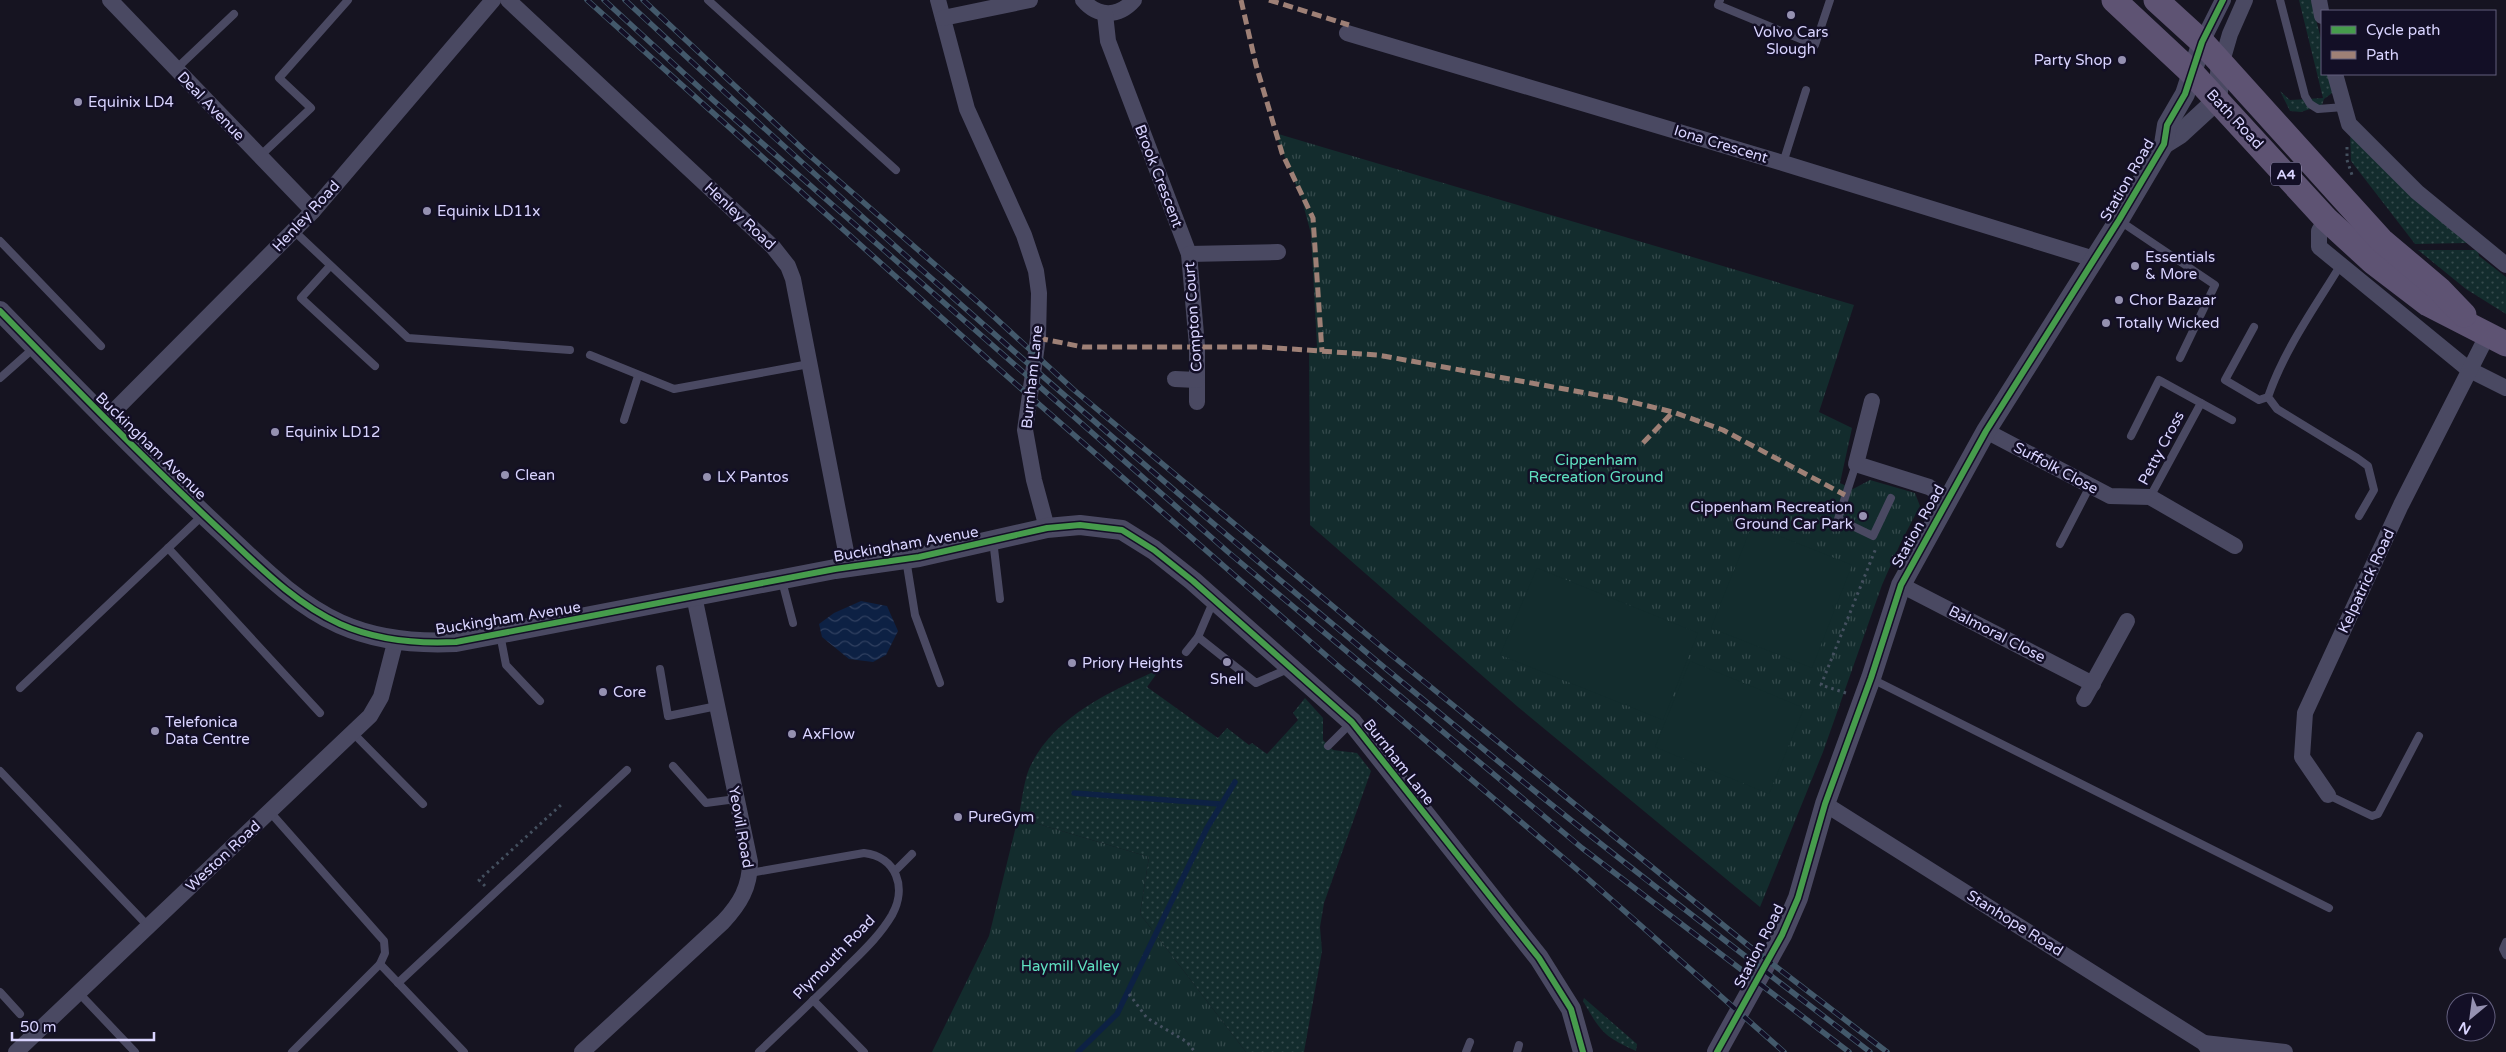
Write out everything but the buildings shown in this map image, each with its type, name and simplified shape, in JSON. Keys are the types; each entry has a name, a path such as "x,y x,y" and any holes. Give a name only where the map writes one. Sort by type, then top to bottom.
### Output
{"main road":[{"name":"Bath Road","path":"2114,0 2191,72 2326,219 2373,262 2428,304 2489,335"},
{"name":"Bath Road","path":"2156,0 2202,42 2381,240 2439,289 2489,335"}],"street":[{"name":"Deal Avenue","path":"110,0 313,212"},
{"name":"Henley Road","path":"106,419 313,212 494,0"},
{"name":"Henley Road","path":"508,0 781,255 792,279 849,567"},
{"name":"Burnham Lane","path":"938,0 967,109 1024,235 1036,271 1039,293 1039,323 1025,430 1034,480 1047,528 1080,525 1122,530 1154,550 1214,600 1352,722 1539,958 1571,1009 1583,1052"},
{"path":"943,18 1030,0"},
{"path":"1083,0 1093,10 1105,14 1117,13 1127,8 1134,0"},
{"path":"2202,42 2224,0"},
{"path":"2216,100 2221,65 2230,34 2245,0"},
{"name":"Brook Crescent","path":"1105,14 1108,41 1189,254"},
{"name":"Iona Crescent","path":"1347,32 1783,163 2094,260"},
{"name":"Station Road","path":"1717,1052 1782,935 1798,898 1825,804 1864,698 1901,585 1947,498 1986,431 2119,220 2164,144 2167,126 2185,94 2202,42"},
{"path":"2336,75 2349,124 2417,192 2506,265"},
{"name":"Station Road","path":"2164,144 2180,134 2216,100"},
{"path":"2326,219 2319,231 2319,247 2340,266 2468,368 2506,388"},
{"path":"1189,254 1278,252"},
{"name":"Compton Court","path":"1189,254 1197,346 1196,402"},
{"name":"Buckingham Avenue","path":"0,311 106,419 204,514 299,600 341,624 359,631 396,639 431,643 456,642 781,579 906,559 1047,528"},
{"name":"Kelpatrick Road","path":"2328,795 2302,758 2305,713 2401,505 2468,368 2489,335"},
{"name":"Compton Court","path":"1175,379 1197,380"},
{"path":"1872,401 1856,464 1929,487 1947,498"},
{"name":"Suffolk Close","path":"1986,431 2110,496 2150,497 2235,546"},
{"name":"Balmoral Close","path":"1901,585 2093,684"},
{"name":"Yeovil Road","path":"582,1052 723,922 744,894 750,872 750,862 694,596"},
{"path":"2084,699 2127,621"},
{"name":"Weston Road","path":"16,1052 370,716 379,702 396,639"},
{"name":"Stanhope Road","path":"1825,804 2207,1048 2285,1052"}],"lane":[{"path":"260,156 311,108 279,78 348,0"},
{"path":"708,0 896,170"},
{"path":"1720,0 1718,5 1814,45 1830,0"},
{"path":"2280,0 2305,96 2310,104 2318,110 2344,106"},
{"path":"176,69 234,14"},
{"path":"1783,163 1806,90"},
{"path":"2119,220 2215,285 2180,358"},
{"path":"294,231 408,338 570,350"},
{"path":"0,241 101,346"},
{"path":"330,266 301,298 375,366"},
{"path":"2268,397 2273,383 2301,330 2340,266"},
{"path":"2254,327 2225,380 2259,400 2268,397"},
{"path":"0,378 35,348"},
{"path":"590,354 638,376 674,389 809,364"},
{"path":"624,420 638,376"},
{"name":"Petty Cross","path":"2131,436 2159,380 2201,403 2150,497"},
{"path":"2268,397 2277,409 2368,466 2374,490 2359,516"},
{"path":"2201,403 2232,420"},
{"path":"1856,464 1838,520 1873,536 1891,498"},
{"path":"2060,544 2090,486"},
{"path":"20,688 204,514"},
{"path":"994,540 1000,599"},
{"path":"168,548 320,713"},
{"path":"906,559 915,615 940,683"},
{"path":"781,579 792,623"},
{"path":"1186,652 1198,637 1214,600"},
{"path":"500,634 506,665 540,701"},
{"path":"1198,637 1256,683 1290,668"},
{"path":"660,669 668,716 717,706"},
{"path":"1870,678 2328,908"},
{"path":"1328,746 1352,722"},
{"path":"353,733 424,804"},
{"path":"2328,795 2372,816 2378,814 2419,736"},
{"path":"673,766 706,802 736,799"},
{"path":"398,983 627,770"},
{"path":"0,771 148,926"},
{"path":"270,812 384,940 385,953 380,964 292,1052"},
{"path":"750,872 864,853 890,863 895,871 912,854"},
{"name":"Plymouth Road","path":"759,1052 876,937 892,914 899,890 895,871"},
{"path":"2506,942 2503,949 2506,955"},
{"path":"380,964 464,1052"},
{"path":"0,992 20,1014"},
{"path":"78,992 135,1052"},
{"path":"813,1000 864,1052"},
{"path":"1466,1052 1470,1042"}],"path":[{"path":"1864,698 1821,685 1880,540"},
{"path":"1129,994 1147,1018 1187,1042 1195,1052"}],"green space":[{"path":"2299,0 2311,0 2321,39 2321,75 2331,75 2335,91 2324,99 2322,105 2301,112 2290,111 2280,91 2290,100 2323,98"},
{"path":"2350,131 2468,243 2415,244 2351,161"},
{"name":"Cippenham Recreation Ground","path":"1275,133 1854,305 1819,412 1852,428 1840,483 1853,489 1870,480 1915,493 1920,506 1901,542 1882,585 1823,752 1760,907 1518,707 1310,525 1309,348 1317,347 1311,234 1302,200"},
{"path":"2418,250 2478,250 2479,256 2506,277 2506,314 2466,289"},
{"path":"1752,525 1852,565 1812,668 1711,628"},
{"path":"1537,568 1698,633 1663,720 1500,655"},
{"path":"1690,661 1804,708 1769,794 1655,747"},
{"path":"1160,669 1147,687 1218,738 1227,728 1249,745 1252,743 1267,754 1298,720 1293,713 1305,698 1323,718 1323,740 1333,750 1357,753 1371,771 1324,903 1320,927 1322,951 1304,1052 1246,1052 1140,914 1149,857 1018,818 1029,769 1039,751 1052,735 1068,720 1103,697"},
{"name":"Haymill Valley","path":"1018,818 1149,857 1140,914 1246,1052 932,1052 989,936"},
{"path":"1584,998 1637,1044 1636,1051 1609,1037 1604,1032 1583,1001"}],"water":[{"path":"861,601 887,606 898,631 886,655 873,662 849,659 822,637 819,624 834,613"}],"waterway":[{"path":"1078,1052 1117,1014 1207,828 1235,782"},
{"path":"1074,793 1220,804"}],"railway":[{"path":"587,0 1009,378 1337,665 1587,878 1784,1052"},
{"path":"604,0 713,100 1228,552 1582,848 1849,1052"},
{"path":"625,0 733,100 953,297 1288,587 1559,810 1870,1052"},
{"path":"643,0 808,154 979,303 1074,390 1389,653 1749,946 1887,1052"}],"marked path":[{"path":"1241,0 1256,65 1282,153 1313,218 1322,352"},
{"path":"1269,0 1349,25"},
{"path":"1038,338 1083,347 1262,347 1378,355 1619,399 1673,412 1723,430 1845,495"},
{"path":"1643,443 1673,412"}],"cycle path":[{"path":"1717,1052 1782,935 1798,898 1825,804 1871,678 1901,585 1986,431 2119,220 2164,144 2167,125 2185,94 2202,42 2223,0"},
{"path":"0,311 162,475 275,581 306,605 340,624 368,634 397,640 456,642 835,569 919,557 1047,528 1080,525 1122,530 1154,550 1193,581 1352,722 1539,958 1571,1009 1583,1052"}],"place":[{"name":"Volvo Cars Slough","path":"1791,15"},
{"name":"Party Shop","path":"2122,60"},
{"name":"Equinix LD4","path":"78,102"},
{"name":"Equinix LD11x","path":"427,211"},
{"name":"Essentials & More","path":"2135,266"},
{"name":"Chor Bazaar","path":"2119,300"},
{"name":"Totally Wicked","path":"2106,323"},
{"name":"Equinix LD12","path":"275,432"},
{"name":"Clean","path":"505,475"},
{"name":"LX Pantos","path":"707,477"},
{"name":"Cippenham Recreation Ground Car Park","path":"1863,516"},
{"name":"Shell","path":"1227,662"},
{"name":"Priory Heights","path":"1072,663"},
{"name":"Core","path":"603,692"},
{"name":"Telefonica Data Centre","path":"155,731"},
{"name":"AxFlow","path":"792,734"},
{"name":"PureGym","path":"958,817"}]}
